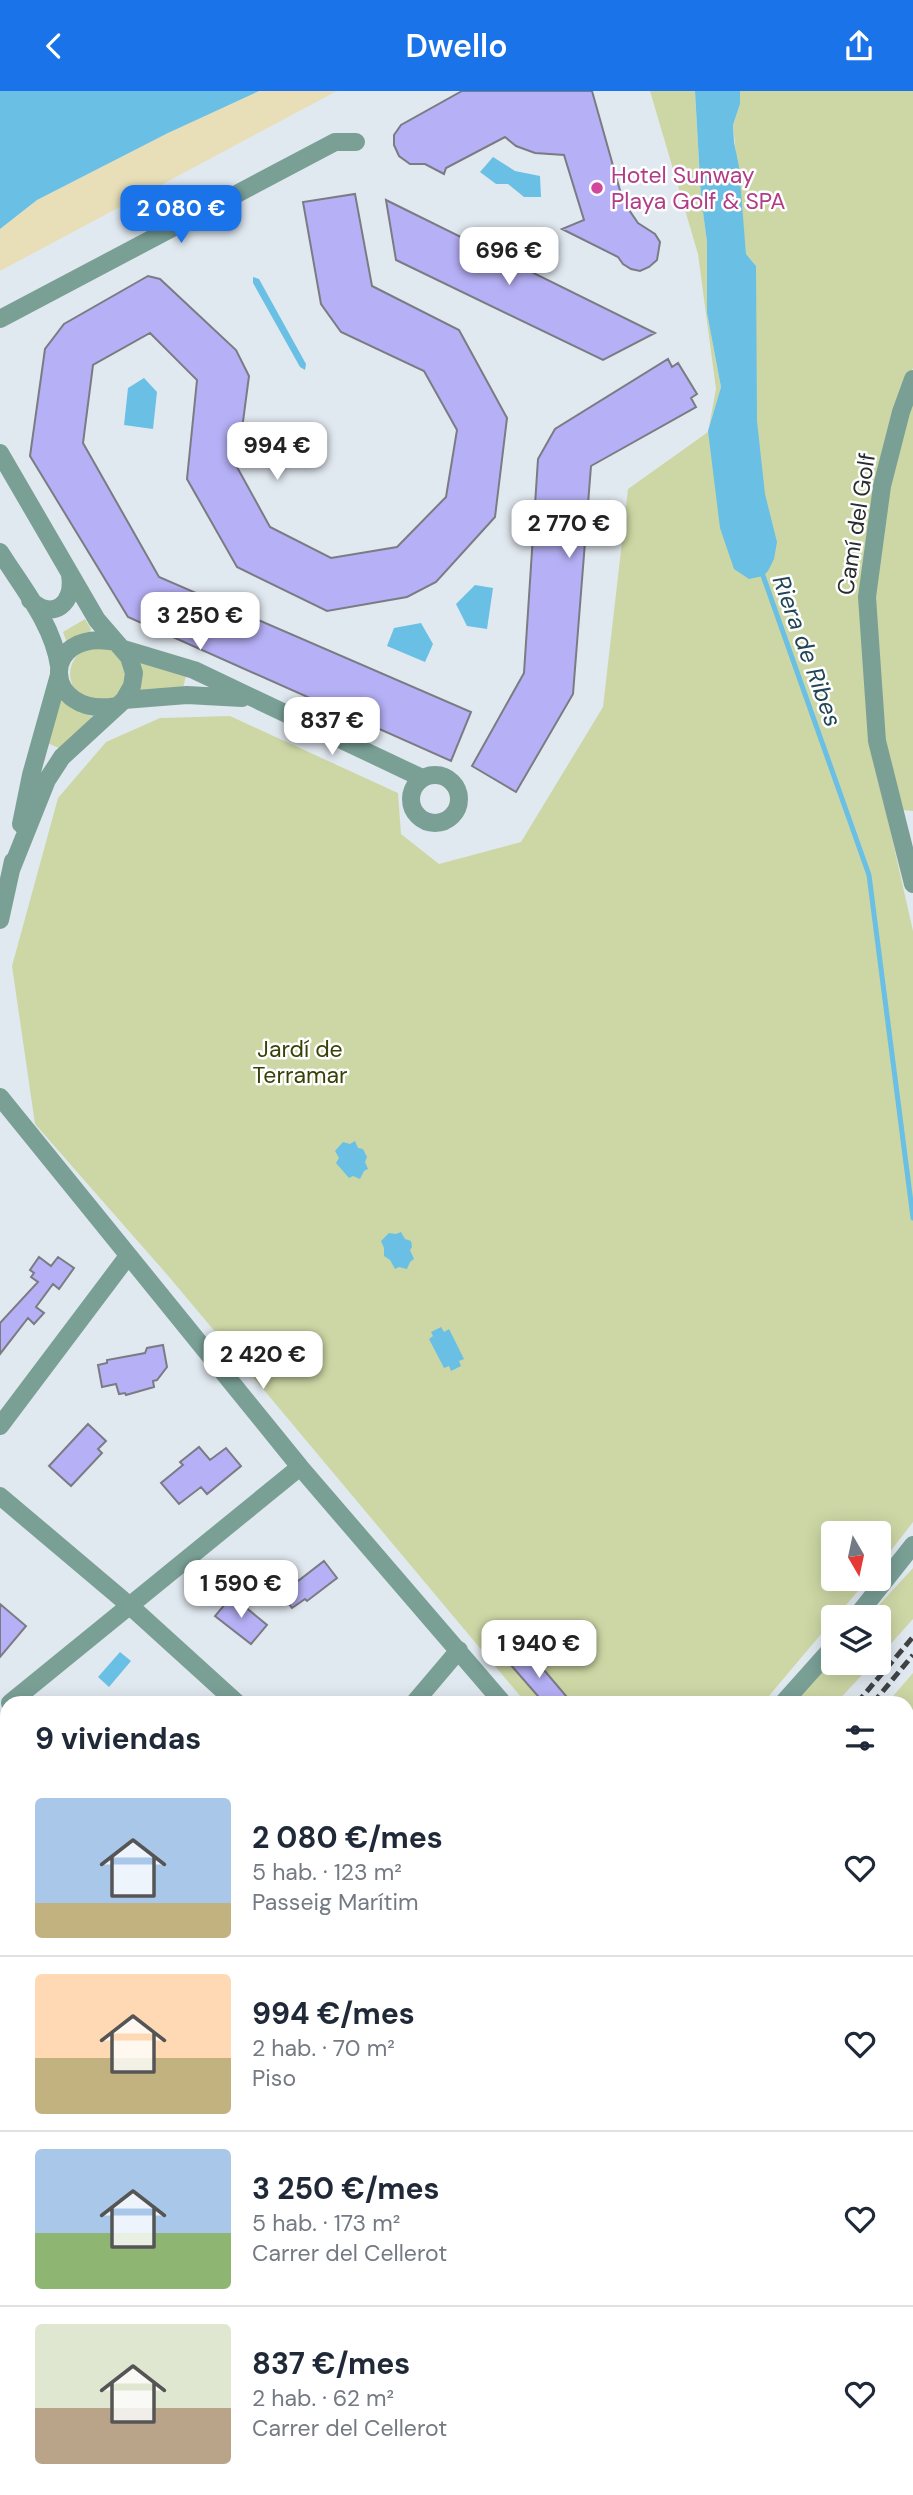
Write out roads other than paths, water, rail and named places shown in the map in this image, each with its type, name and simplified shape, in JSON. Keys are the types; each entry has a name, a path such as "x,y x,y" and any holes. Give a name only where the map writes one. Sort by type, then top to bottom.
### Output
{"street":[{"path":"0,319 335,142 356,142"},
{"name":"Camí del Golf","path":"913,379 901,412 883,486 867,597 877,741 913,884"},
{"path":"0,453 97,620 120,645 134,673 132,686 120,703 62,757 47,780 11,870"},
{"path":"0,552 51,637 63,685 74,701 83,706 101,709 120,703 221,695 259,701"},
{"path":"30,600 38,608 61,606 71,595 70,573"},
{"path":"0,920 31,775 59,670 68,651 86,640 97,638 194,670 422,778"},
{"path":"0,1097 300,1467 497,1696"},
{"path":"0,1426 128,1256"},
{"path":"18,1696 300,1467"},
{"path":"0,1496 129,1605 229,1696"},
{"path":"865,1605 913,1545"},
{"path":"420,1696 459,1650"},
{"path":"789,1696 821,1660"}],"water":[{"path":"0,91 259,91 168,133 37,200 0,229"},
{"path":"695,91 740,91 740,104 733,125 734,142 739,167 746,254 756,266 757,421 765,494 777,542 774,559 768,571 763,576 749,579 734,569 720,528 708,431 721,387 707,313 707,242 701,197"},
{"path":"493,157 515,171 540,176 541,197 524,197 508,184 496,184 480,172"},
{"path":"253,277 259,279 306,364 305,370 300,367 253,283"},
{"path":"144,378 157,392 153,429 124,425 128,388"},
{"path":"475,585 493,588 487,629 467,626 456,604"},
{"path":"421,623 433,644 425,662 387,646 394,628"},
{"path":"355,1141 367,1157 365,1162 368,1169 360,1179 353,1176 349,1178 336,1163 339,1158 335,1151 343,1142 350,1144"},
{"path":"401,1232 405,1239 411,1241 410,1250 414,1259 407,1269 395,1269 384,1256 381,1241 389,1233"},
{"path":"441,1327 444,1332 449,1329 464,1359 459,1361 461,1366 451,1371 449,1366 444,1368 429,1339 433,1336 431,1332"},
{"path":"120,1652 131,1661 109,1687 98,1677"}],"waterway":[{"name":"Riera de Ribes","path":"761,570 869,875 913,1218"}],"railway":[{"path":"863,1696 913,1637"},
{"path":"879,1696 913,1655"}],"place":[{"name":"Hotel Sunway Playa Golf & SPA","path":"597,188"}],"park label":[{"name":"Jardí de Terramar","path":"300,1062"}]}
